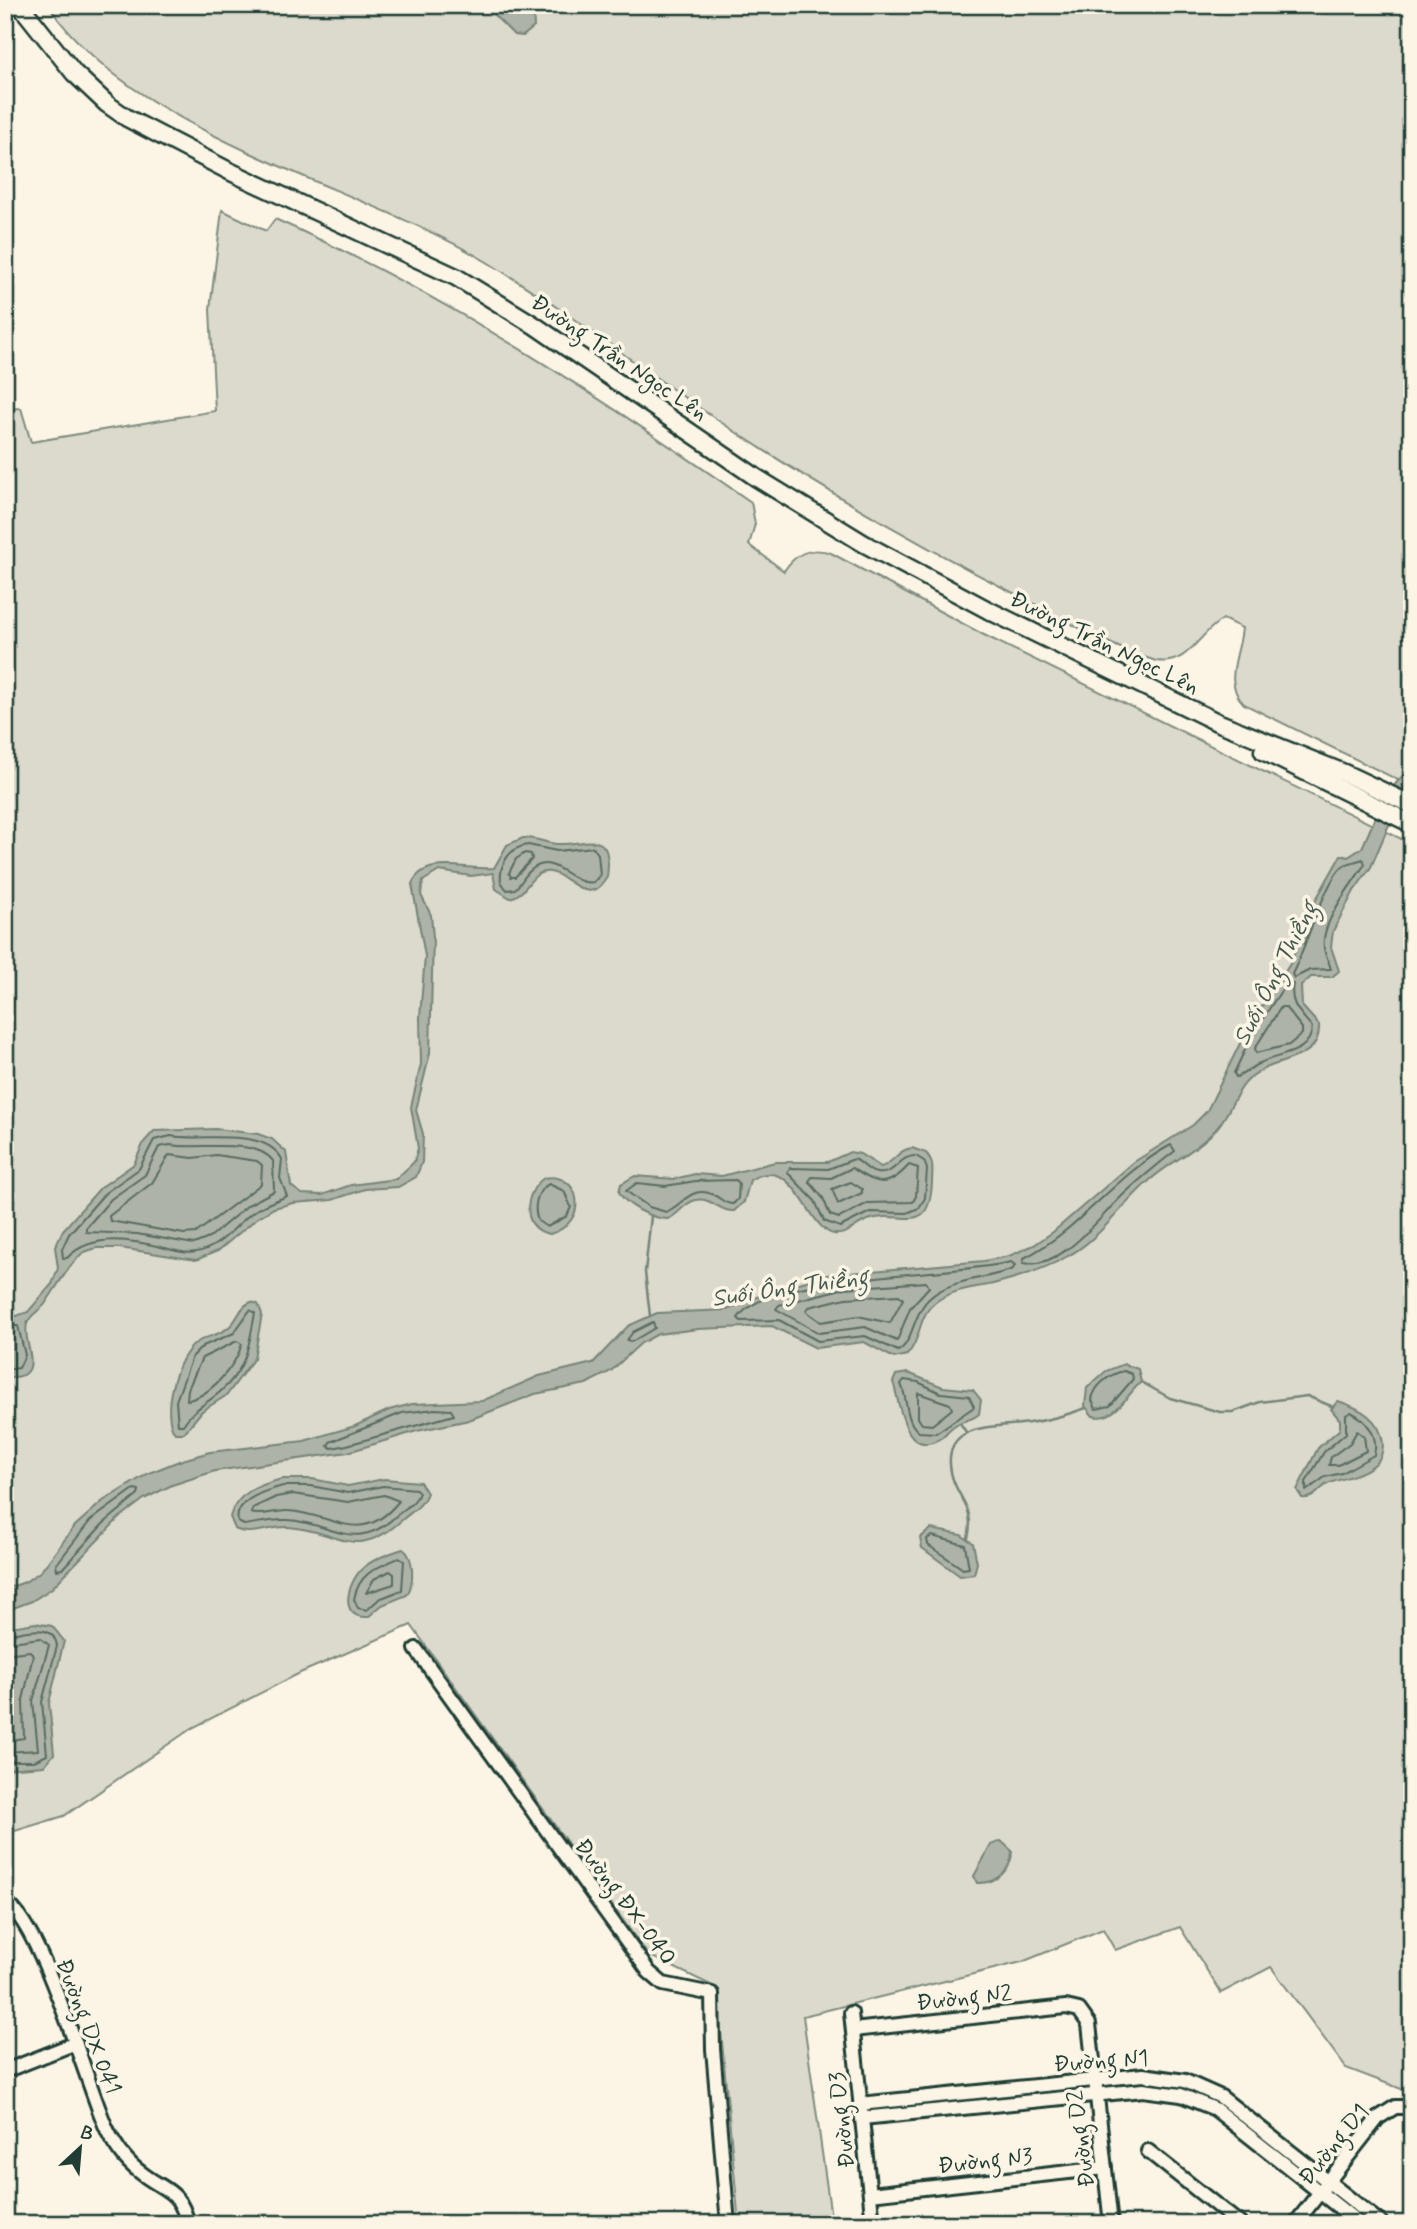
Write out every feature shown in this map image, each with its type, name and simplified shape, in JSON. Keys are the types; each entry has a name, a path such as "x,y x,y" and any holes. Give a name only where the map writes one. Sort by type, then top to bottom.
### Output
{"street":[{"name":"Đường Trần Ngọc Lên","path":"20,5 51,48 90,89 149,131 456,277 534,325 757,478 852,536 988,610 1217,722 1409,803"},
{"name":"Đường Trần Ngọc Lên","path":"1217,722 1245,742 1405,821"},
{"name":"Đường ĐX-040","path":"416,1649 649,1972 671,1987 712,1994 713,2049 728,2224"},
{"name":"Đường DX 041","path":"5,1902 19,1914 55,1990 113,2143 138,2171 172,2190 184,2207 188,2224"},
{"name":"Đường N2","path":"853,2030 1066,2007 1079,2010"},
{"name":"Đường D2","path":"1079,2010 1088,2024 1111,2224"},
{"name":"Đường D3","path":"851,2013 873,2224"},
{"path":"5,2071 76,2043"},
{"name":"Đường N1","path":"861,2111 1095,2080 1157,2076 1198,2085 1232,2104 1382,2224"},
{"name":"Đường N1","path":"861,2111 1143,2090 1193,2098 1225,2116 1360,2224"},
{"name":"Đường D1","path":"1295,2224 1383,2114 1395,2107 1412,2107"},
{"path":"1148,2151 1240,2224"},
{"name":"Đường N3","path":"870,2194 1105,2168"}],"shaded area":[{"path":"48,5 1412,5 1412,787 1244,704 1234,687 1233,677 1242,628 1223,619 1186,654 1168,661 1156,661 1138,655 1087,632 939,554 818,484 701,409 569,315 487,262 434,234 190,123 135,89 86,50"},
{"path":"222,210 266,231 275,219 339,249 461,314 578,385 751,502 755,524 749,545 784,571 793,560 804,553 817,550 831,553 984,635 1412,844 1412,2093 1346,2068 1271,1967 1221,1993 1180,1927 1115,1950 1103,1929 1022,1962 803,2016 832,2224 739,2224 717,1988 648,1955 411,1625 300,1673 192,1728 64,1816 5,1834 5,409 21,408 31,442 215,411 210,309"}],"water":[{"path":"484,5 533,5 534,27 523,36 514,35"},
{"name":"Suối Ông Thiềng","path":"1412,765 1412,792 1388,827 1371,867 1354,891 1333,931 1331,947 1339,971 1332,977 1311,977 1301,986 1302,1006 1319,1025 1314,1045 1299,1056 1253,1075 1210,1136 1150,1180 1080,1249 1032,1272 957,1291 937,1301 926,1313 907,1355 894,1358 864,1342 816,1348 772,1326 698,1329 658,1334 641,1343 611,1371 586,1384 535,1394 469,1420 417,1431 348,1452 215,1471 172,1485 144,1499 119,1518 52,1588 32,1601 5,1611 5,1589 25,1582 41,1571 75,1526 103,1501 149,1473 179,1461 210,1452 304,1441 355,1426 389,1410 412,1404 482,1401 539,1376 593,1363 628,1326 657,1313 727,1310 771,1291 827,1275 984,1261 1009,1256 1034,1245 1053,1232 1134,1162 1193,1125 1207,1111 1247,1029 1290,964 1313,905 1341,855 1348,857 1362,848 1384,797"},
{"path":"523,838 557,844 601,844 606,850 608,861 607,877 600,886 586,890 557,874 543,872 533,878 516,896 510,898 496,889 493,873 471,876 439,871 423,881 421,895 431,915 433,937 430,1053 416,1110 423,1134 422,1162 416,1177 398,1187 365,1189 332,1200 293,1203 274,1208 257,1218 218,1251 196,1260 120,1248 97,1248 84,1252 45,1304 28,1321 26,1332 31,1359 27,1373 5,1377 5,1320 28,1312 52,1284 58,1268 55,1247 63,1230 100,1188 134,1164 144,1142 154,1131 216,1129 258,1134 272,1139 286,1152 291,1186 302,1194 322,1195 351,1185 396,1179 414,1162 418,1148 411,1107 421,1064 420,1017 425,956 412,884 418,875 437,867 494,868 507,845"},
{"path":"912,1148 926,1153 932,1163 930,1200 925,1211 911,1218 880,1217 868,1220 839,1234 825,1229 790,1184 779,1176 766,1174 750,1180 744,1202 734,1211 696,1200 668,1219 641,1211 619,1192 621,1184 635,1176 674,1179 695,1174 722,1176 775,1162 828,1162 850,1152 860,1154 881,1167 903,1151"},
{"path":"544,1178 557,1178 566,1182 573,1189 576,1199 572,1219 563,1228 550,1234 540,1231 534,1225 528,1209 532,1192"},
{"path":"251,1302 258,1304 262,1314 254,1358 227,1395 202,1411 184,1433 175,1433 169,1412 170,1399 182,1360 196,1343 230,1326"},
{"path":"1124,1364 1138,1369 1141,1382 1114,1411 1101,1417 1093,1416 1085,1406 1087,1388 1106,1371"},
{"path":"908,1373 943,1387 973,1390 981,1400 979,1414 957,1424 941,1438 929,1443 919,1442 911,1436 906,1426 893,1382 896,1375"},
{"path":"1338,1401 1354,1407 1374,1421 1383,1444 1381,1455 1377,1462 1365,1470 1326,1485 1311,1497 1302,1498 1297,1490 1318,1448 1340,1429 1340,1420 1331,1409"},
{"path":"282,1479 312,1479 348,1486 384,1479 420,1482 427,1493 417,1508 385,1533 371,1540 346,1541 306,1529 288,1527 254,1532 235,1529 230,1517 237,1502 257,1487"},
{"path":"931,1529 961,1535 973,1543 977,1563 974,1574 960,1576 922,1548 920,1538"},
{"path":"403,1549 410,1558 412,1571 407,1595 382,1605 368,1617 352,1612 348,1598 358,1574 372,1562"},
{"path":"35,1623 52,1626 64,1641 49,1703 54,1754 44,1766 5,1769 5,1628"},
{"path":"1001,1841 1012,1851 1006,1870 990,1881 977,1883 974,1876 991,1845"}],"waterway":[{"path":"650,1316 645,1272 651,1216"},
{"path":"1141,1382 1170,1398 1220,1412 1233,1412 1260,1402 1307,1396 1331,1406"},
{"path":"968,1538 970,1527 967,1510 951,1472 950,1455 955,1443 963,1435 975,1430 1036,1422 1086,1408"},
{"path":"960,1423 966,1432"}]}
